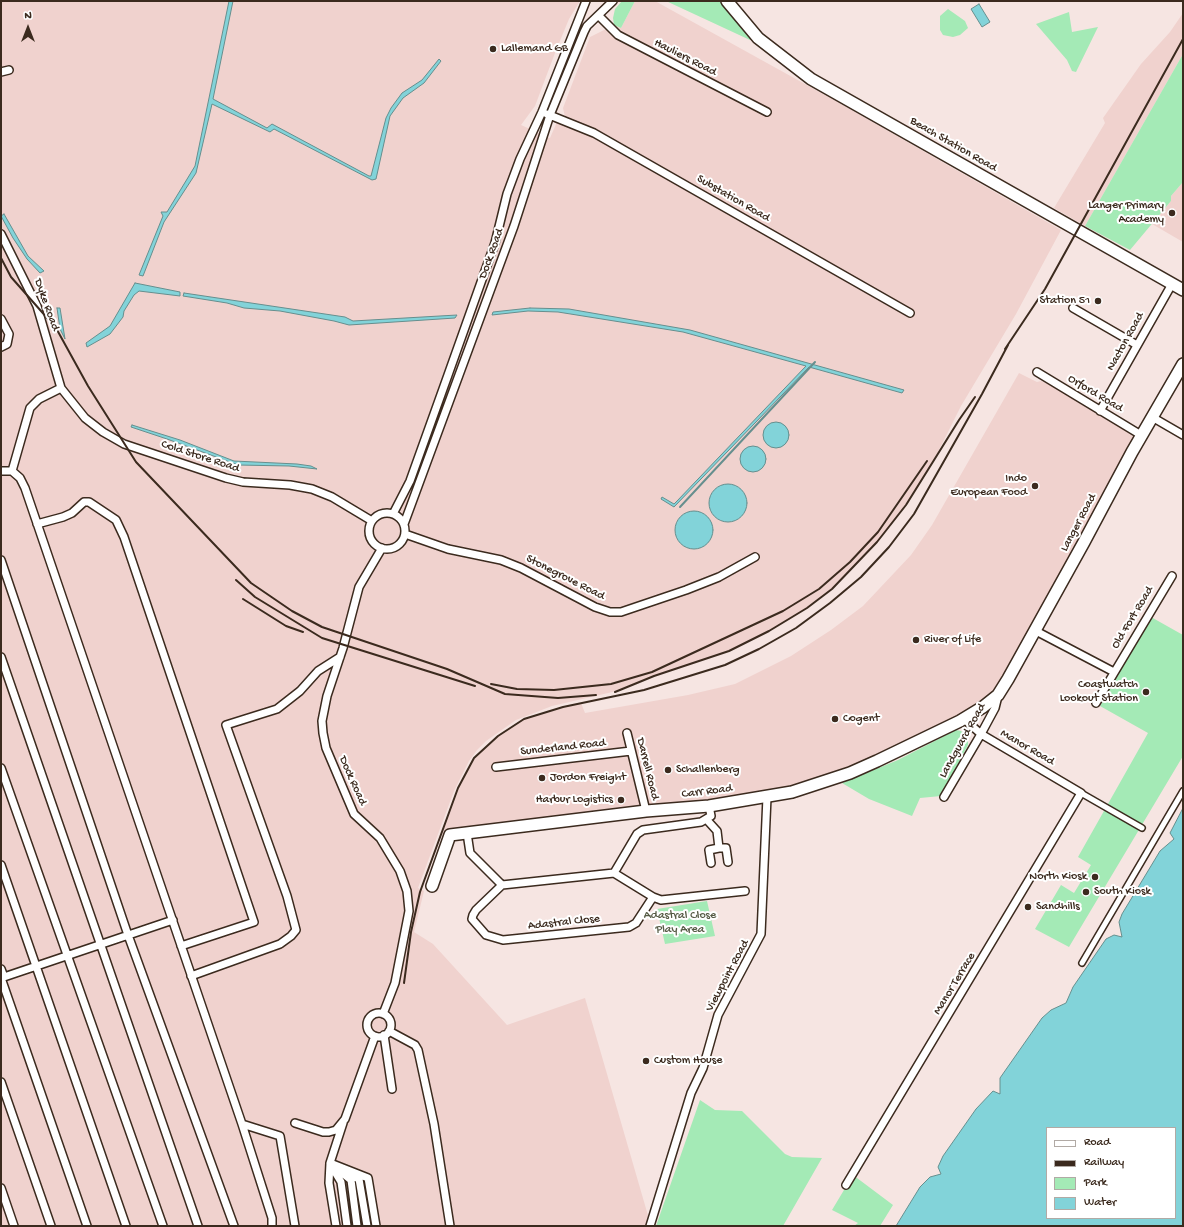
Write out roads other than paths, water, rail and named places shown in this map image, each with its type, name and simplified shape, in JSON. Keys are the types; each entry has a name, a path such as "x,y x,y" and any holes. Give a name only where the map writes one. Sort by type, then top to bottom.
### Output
{"main road":[{"name":"Beach Station Road","path":"727,1 758,38 811,79 1183,290"},
{"name":"Langer Road","path":"998,694 1008,680 1141,435 1183,364"},
{"name":"Carr Road","path":"432,886 450,835 646,811 709,806 792,792 850,773 912,746 964,719 998,694"}],"street":[{"name":"Dock Road","path":"404,524 514,226 550,115 584,32 613,1"},
{"name":"Dock Road","path":"393,514 410,481 451,368 495,243 507,194 520,159 542,112 585,4"},
{"name":"Hauliers Road","path":"585,4 586,15 589,18 597,17 618,35 767,112"},
{"path":"1,72 9,70"},
{"name":"Substation Road","path":"542,112 594,133 910,313"},
{"name":"Dyke Road","path":"1,234 37,306 62,388"},
{"name":"Nacton Road","path":"1100,411 1172,284"},
{"path":"1073,308 1137,345"},
{"path":"1,319 9,334 7,344 1,347"},
{"name":"Orford Road","path":"1037,372 1141,435"},
{"path":"12,471 30,408 39,399 62,388"},
{"name":"Cold Store Road","path":"62,388 85,418 103,432 124,444 226,478 243,482 290,485 312,489 332,497 372,521"},
{"path":"1152,417 1183,435"},
{"path":"1,471 12,471 20,478 25,488 242,1124 272,1218 272,1226"},
{"path":"37,524 63,517 72,513 84,502 90,502 116,520 127,544 254,922 181,946"},
{"path":"382,514 393,514 399,517 404,524 405,534 403,540 397,546 382,548 372,540 369,532 372,521 382,514"},
{"name":"Stonegrove Road","path":"405,534 448,550 501,560 521,568 595,607 610,612 621,612 686,590 719,577 755,556"},
{"name":"Dock Road","path":"382,548 359,587 340,657 327,696 322,721 322,733 326,748 354,814 380,838 400,871 407,891 408,911 395,983 383,1014"},
{"path":"1,560 128,935 234,1226"},
{"name":"Old Fort Road","path":"1096,703 1172,576"},
{"path":"1034,630 1114,672"},
{"path":"1,657 198,1226"},
{"path":"191,976 280,944 291,936 296,930 287,896 226,726 277,709 300,691 318,671 340,657"},
{"name":"Landguard Road","path":"944,797 995,708 998,694"},
{"name":"Manor Road","path":"964,719 981,734 1081,793"},
{"name":"Darrell Road","path":"627,733 646,811"},
{"name":"Sunderland Road","path":"496,767 631,751"},
{"path":"1,768 163,1226"},
{"path":"1082,963 1183,791"},
{"path":"1081,793 1142,828"},
{"name":"Manor Terrace","path":"846,1185 1081,793"},
{"name":"Viewpoint Road","path":"650,1226 691,1093 703,1068 718,1015 761,934 767,797"},
{"path":"614,873 637,834 643,830 707,820 710,816 709,806"},
{"path":"707,820 717,831 719,848"},
{"path":"467,833 470,853 502,885 614,873 652,897 661,900 745,891"},
{"path":"711,863 709,850 719,848 726,848 728,862"},
{"path":"1,865 126,1226"},
{"name":"Adastral Close","path":"502,885 476,910 472,919 486,935 503,940 629,927 636,923 652,897"},
{"path":"2,978 173,920"},
{"path":"1,969 2,978 87,1226"},
{"path":"392,1089 387,1033 389,1020 383,1014 374,1014 368,1020 368,1031 375,1036 387,1033 415,1045 418,1050 434,1124 450,1226"},
{"path":"336,1226 329,1183 330,1163 375,1036"},
{"path":"1,1082 51,1226"},
{"path":"295,1123 329,1132 336,1130 345,1119"},
{"path":"242,1124 280,1136 295,1226"},
{"path":"330,1163 341,1182 347,1226"},
{"path":"330,1163 346,1180 354,1226"},
{"path":"330,1163 350,1180 358,1226"},
{"path":"330,1163 359,1179 366,1226"},
{"path":"330,1163 368,1178 376,1226"},
{"path":"1,1188 14,1226"}],"water":[{"path":"229,1 233,1 213,99 267,128 272,124 369,176 371,176 386,118 391,108 402,93 422,80 439,59 441,61 424,83 403,98 390,116 376,179 372,180 274,129 270,132 212,104 196,173 164,222 143,276 139,275 163,216 161,212 167,212 195,166"},
{"path":"979,4 990,22 982,27 971,9"},
{"path":"4,214 28,256 44,271 40,273 27,259 1,216"},
{"path":"135,283 180,292 180,296 139,291 134,295 124,311 123,317 110,334 87,347 86,343 110,326"},
{"path":"184,293 345,317 353,321 457,315 455,318 349,325 280,311 244,308 227,303 183,296"},
{"path":"57,308 60,308 65,339 60,329"},
{"path":"530,308 569,309 690,330 904,390 902,393 809,367 674,507 661,499 662,497 674,504 806,366 683,332 558,312 528,311 492,315 493,312"},
{"path":"776,422 785,426 789,435 785,444 776,448 767,444 763,435 767,426"},
{"path":"132,425 180,440 234,461 297,464 311,466 317,469 289,466 238,465 131,427"},
{"path":"753,446 762,450 766,459 762,468 753,472 744,468 740,459 744,450"},
{"path":"724,484 732,484 739,487 744,492 747,503 744,514 739,519 732,522 724,522 717,519 712,514 709,507 709,499 712,492 717,487"},
{"path":"690,511 698,511 705,514 710,519 713,530 710,541 705,546 698,549 690,549 683,546 678,541 675,534 675,526 678,519 683,514"},
{"path":"1183,808 1183,1226 896,1226 920,1187 930,1177 941,1174 938,1167 943,1156 976,1109 993,1091 1000,1094 1000,1078 1042,1018 1051,1010 1066,1003 1073,987 1106,939 1114,935 1122,937 1119,922 1122,914 1160,851 1174,839 1170,833"}],"waterway":[{"path":"680,507 815,362"}],"railway":[{"path":"1005,349 1045,289 1183,39"},
{"path":"1,258 11,277 56,328 88,386 136,462 251,583 292,611 322,627 447,669 505,694 558,698 596,695"},
{"path":"404,983 411,932 420,892 458,788 474,758 498,736 524,719 563,707 644,690 725,665 759,649 796,628 830,603 861,577 889,547 914,514 1008,345"},
{"path":"615,692 654,676 729,651 769,631 807,608 832,589 877,542 906,505 975,397"},
{"path":"491,684 517,689 554,690 611,684 652,672 783,611 819,589 850,562 878,532 927,461"},
{"path":"236,580 255,597 322,638 475,686"},
{"path":"243,599 286,626 303,632"}],"place":[{"name":"Lallemand GB","path":"493,49"},
{"name":"Langer Primary Academy","path":"1172,213"},
{"name":"Station 51","path":"1098,301"},
{"name":"Indo European Food","path":"1035,486"},
{"name":"River of Life","path":"916,640"},
{"name":"Coastwatch Lookout Station","path":"1146,692"},
{"name":"Cogent","path":"835,719"},
{"name":"Schallenberg","path":"668,770"},
{"name":"Jordon Freight","path":"542,778"},
{"name":"Harbur Logistics","path":"621,800"},
{"name":"North Kiosk","path":"1095,877"},
{"name":"South Kiosk","path":"1086,892"},
{"name":"Sandhills","path":"1028,907"},
{"name":"Custom House","path":"646,1061"}],"park label":[{"name":"Adastral Close Play Area","path":"680,923"}]}
